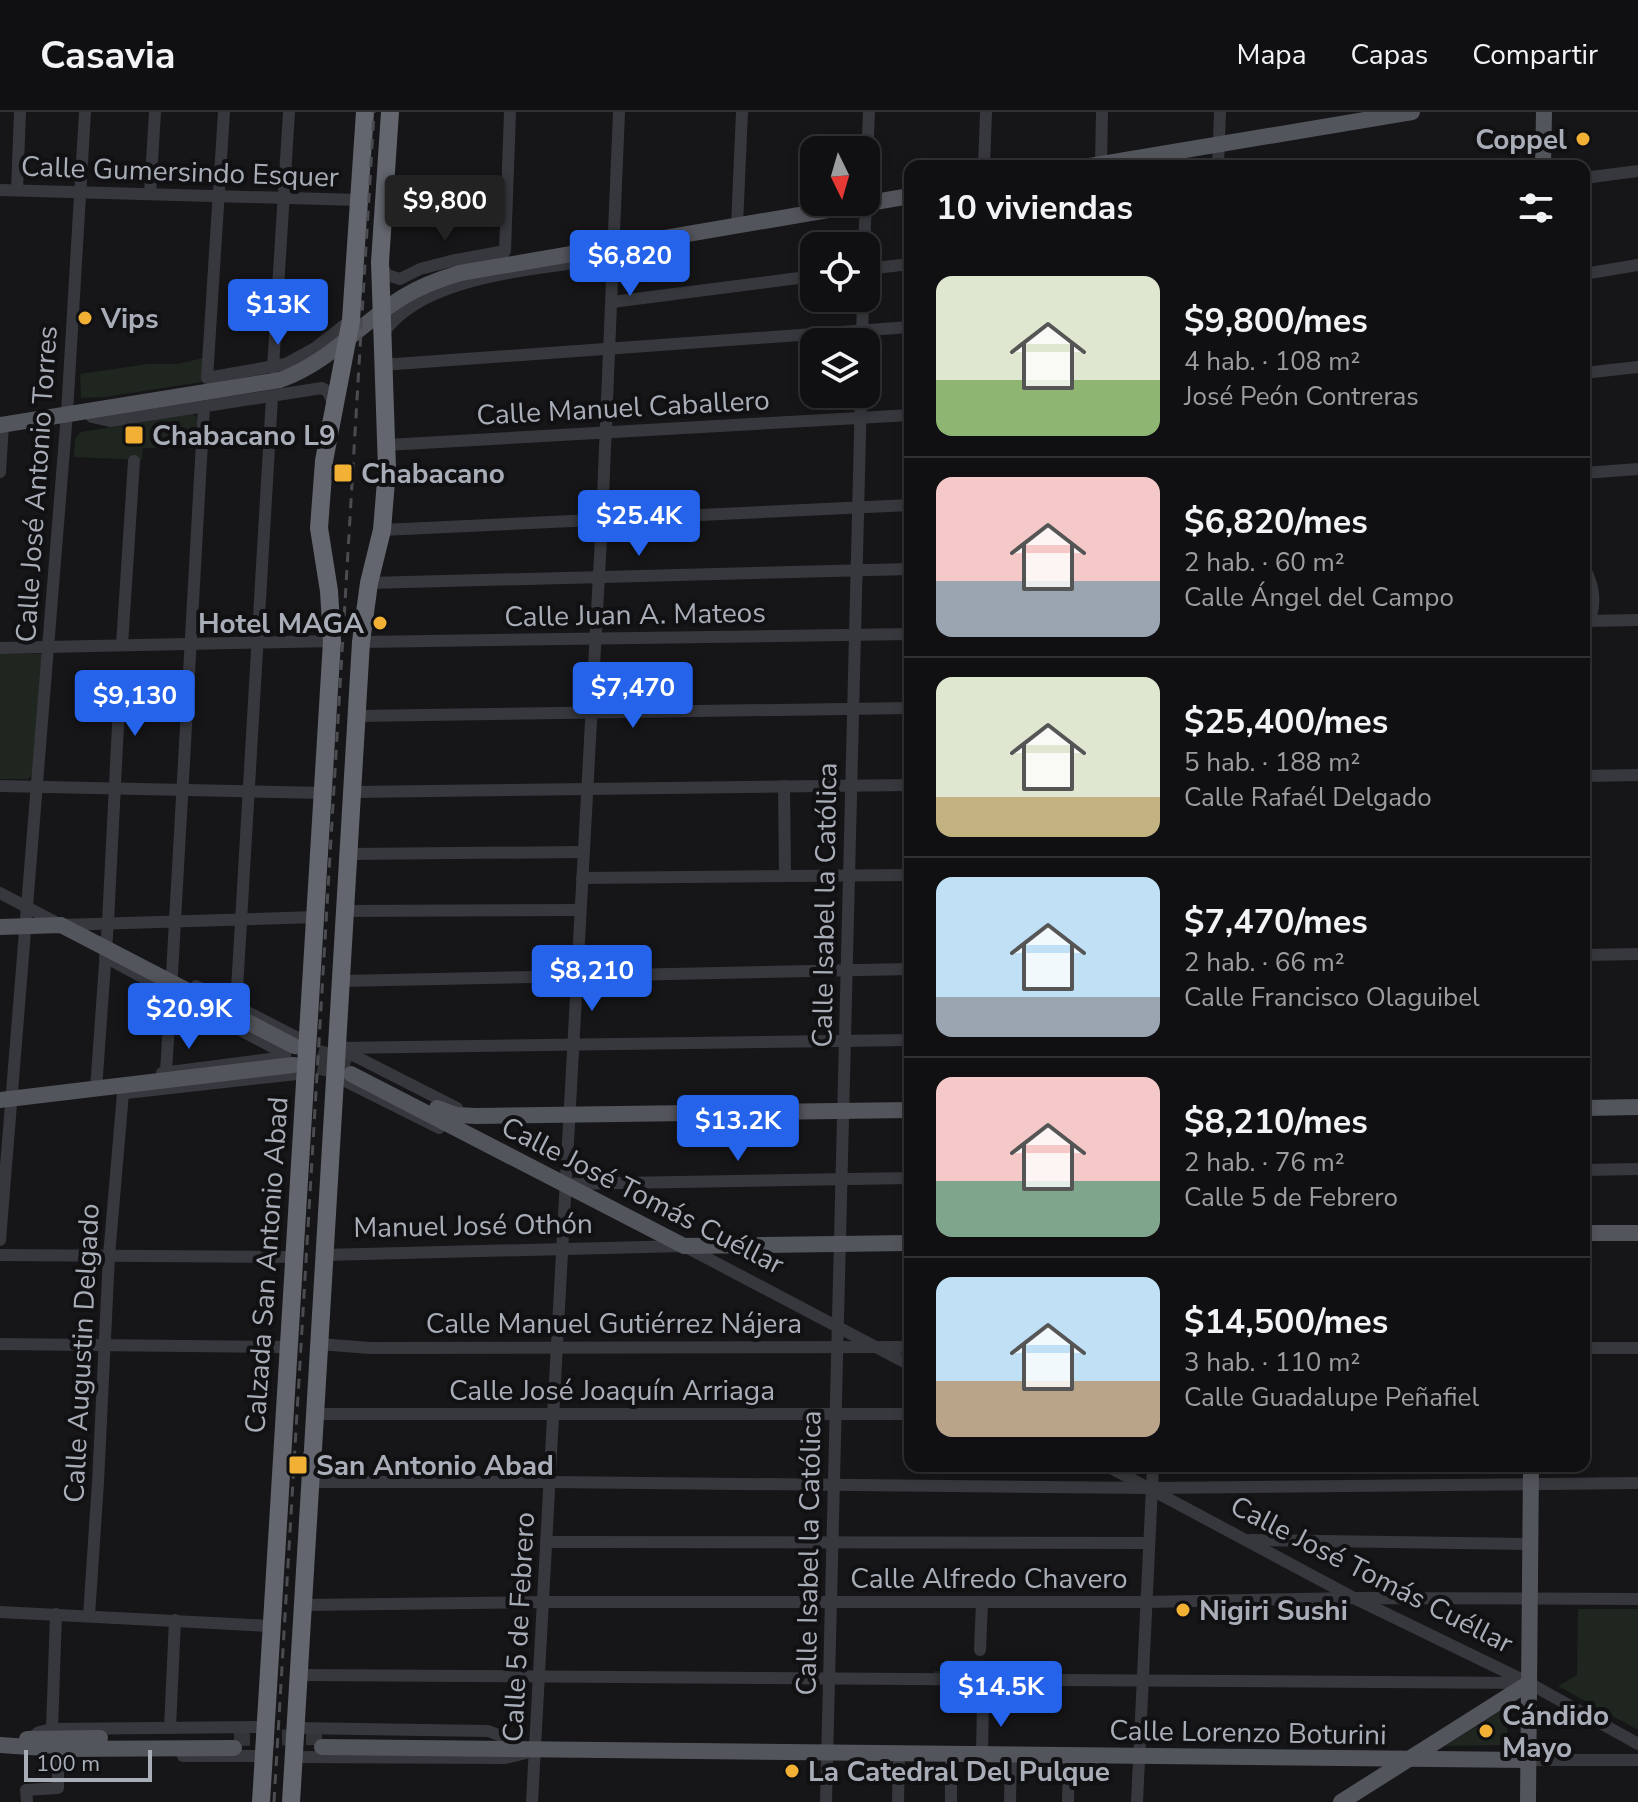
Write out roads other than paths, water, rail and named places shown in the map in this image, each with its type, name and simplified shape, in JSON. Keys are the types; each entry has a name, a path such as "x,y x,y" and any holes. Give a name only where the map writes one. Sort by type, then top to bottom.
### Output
{"highway":[{"name":"Calzada San Antonio Abad","path":"261,1802 294,1257 299,1069 316,917 332,641 329,591 319,528 324,461 358,323 359,200 365,112"},
{"name":"Calzada San Antonio Abad","path":"291,1802 324,1255 346,1071 336,1048 361,642 369,583 382,530 387,445 380,262 390,112"}],"main road":[{"path":"1126,160 1219,145 1325,119 1412,112"},
{"path":"1543,160 1544,112"},
{"path":"880,197 904,196"},
{"path":"1,425 280,380 309,368 358,323 435,281 460,273 800,211"},
{"path":"0,927 61,925 301,1044"},
{"path":"5,1100 299,1069"},
{"name":"Calle José Tomás Cuéllar","path":"346,1071 450,1114 476,1116 904,1110"},
{"name":"Calle José Tomás Cuéllar","path":"346,1071 684,1246"},
{"path":"1590,1108 1638,1107"},
{"path":"1590,1233 1638,1233"},
{"name":"Manuel José Othón","path":"684,1246 904,1243"},
{"path":"1528,1802 1531,1472"},
{"path":"1341,1802 1529,1683"},
{"path":"31,1738 234,1743 58,1749 3,1745 31,1738"},
{"name":"Calle Lorenzo Boturini","path":"536,1749 512,1740 322,1742 536,1749 1528,1760"}],"street":[{"path":"17,190 20,112"},
{"name":"Calle José Antonio Torres","path":"0,1240 5,1100 38,787 67,413 85,112"},
{"path":"150,194 155,112"},
{"path":"224,112 207,378 273,368 358,323"},
{"path":"273,368 289,112"},
{"path":"380,262 387,275 400,279 420,269 505,251 510,112"},
{"name":"Calle 5 de Febrero","path":"532,1802 602,520 619,112"},
{"path":"737,225 742,112"},
{"path":"868,136 869,112"},
{"path":"984,160 986,112"},
{"path":"1096,160 1102,112"},
{"path":"1218,160 1220,112"},
{"path":"1590,177 1638,171"},
{"name":"Calle Gumersindo Esquer","path":"0,190 359,200"},
{"path":"381,338 396,317 434,293 493,277 602,259 614,246"},
{"path":"880,267 904,265"},
{"path":"1590,273 1638,265"},
{"path":"612,302 800,278"},
{"path":"880,333 904,328"},
{"path":"382,365 800,339"},
{"path":"1590,372 1638,367"},
{"path":"93,409 92,417 110,421 322,388 328,392 335,408"},
{"path":"236,1006 272,397"},
{"path":"172,974 204,407"},
{"name":"Calle Isabel la Católica","path":"826,1802 861,408"},
{"name":"Calle Manuel Caballero","path":"387,445 904,415"},
{"path":"0,472 1,425"},
{"path":"122,645 134,461"},
{"path":"1590,473 1638,469"},
{"path":"382,530 904,505"},
{"path":"369,583 904,569"},
{"path":"1590,583 1594,593 1590,608"},
{"path":"1590,624 1638,620"},
{"name":"Calle Juan A. Mateos","path":"361,642 904,634"},
{"path":"0,648 332,641"},
{"path":"96,1089 120,686"},
{"path":"356,716 904,708"},
{"path":"1590,776 1638,775"},
{"path":"352,792 904,785"},
{"path":"0,786 323,793"},
{"path":"784,786 785,876"},
{"path":"348,854 583,852"},
{"path":"582,878 904,875"},
{"path":"0,893 61,925 316,917"},
{"path":"345,911 580,910"},
{"path":"106,949 172,974 301,1044"},
{"path":"106,949 171,992 285,1054 285,1057 122,1078 118,1090"},
{"path":"1590,955 1638,954"},
{"path":"340,981 904,969"},
{"path":"166,1072 171,992"},
{"path":"336,1048 904,1040"},
{"path":"336,1048 454,1107 475,1111 510,1109 531,1115"},
{"name":"Calle Augustin Delgado","path":"89,1616 118,1090"},
{"path":"1590,1170 1638,1169"},
{"path":"566,1184 904,1178"},
{"name":"Manuel José Othón","path":"324,1255 684,1246"},
{"name":"Calle José Tomás Cuéllar","path":"684,1246 904,1362"},
{"path":"0,1255 294,1257"},
{"path":"0,1344 289,1347"},
{"name":"Calle Manuel Gutiérrez Nájera","path":"319,1344 370,1348 904,1347"},
{"path":"1590,1348 1638,1348"},
{"name":"Calle José Joaquín Arriaga","path":"315,1414 904,1414"},
{"name":"Calle José Tomás Cuéllar","path":"1119,1472 1354,1598 1529,1683 1632,1741"},
{"path":"1137,1802 1153,1472"},
{"path":"311,1482 1152,1488 1638,1483"},
{"path":"1246,1540 1530,1544"},
{"path":"546,1542 1149,1543"},
{"name":"Calle Alfredo Chavero","path":"303,1605 1638,1599"},
{"path":"980,1650 982,1602"},
{"path":"0,1612 271,1626"},
{"path":"52,1729 56,1614"},
{"path":"170,1728 175,1620"},
{"path":"299,1675 1143,1678 1529,1683"},
{"path":"982,1755 983,1702"},
{"path":"31,1738 52,1729 265,1727"},
{"name":"Calle Lorenzo Boturini","path":"296,1728 488,1731 512,1740"},
{"path":"1621,1760 1632,1741"},
{"path":"58,1749 74,1756 263,1756"},
{"path":"27,1802 26,1790 58,1788 58,1749"},
{"name":"Calle Lorenzo Boturini","path":"294,1757 505,1758 536,1749"},
{"path":"898,1802 899,1754"},
{"path":"951,1755 951,1802"},
{"path":"1010,1802 1011,1755"},
{"path":"1068,1802 1069,1756"},
{"path":"1528,1760 1638,1760"}],"tunnel":[{"path":"295,1046 351,1062"},
{"path":"294,1065 346,1072"},
{"path":"234,1738 323,1737"}],"railway":[{"path":"274,1802 374,112"}],"place":[{"name":"Coppel","path":"1583,139"},
{"name":"Vips","path":"85,318"},
{"name":"Chabacano L9","path":"134,435"},
{"name":"Chabacano","path":"343,473"},
{"name":"Hotel MAGA","path":"380,623"},
{"name":"San Antonio Abad","path":"298,1465"},
{"name":"Nigiri Sushi","path":"1183,1610"},
{"name":"Cándido Mayo","path":"1486,1731"},
{"name":"La Catedral Del Pulque","path":"792,1771"}]}
